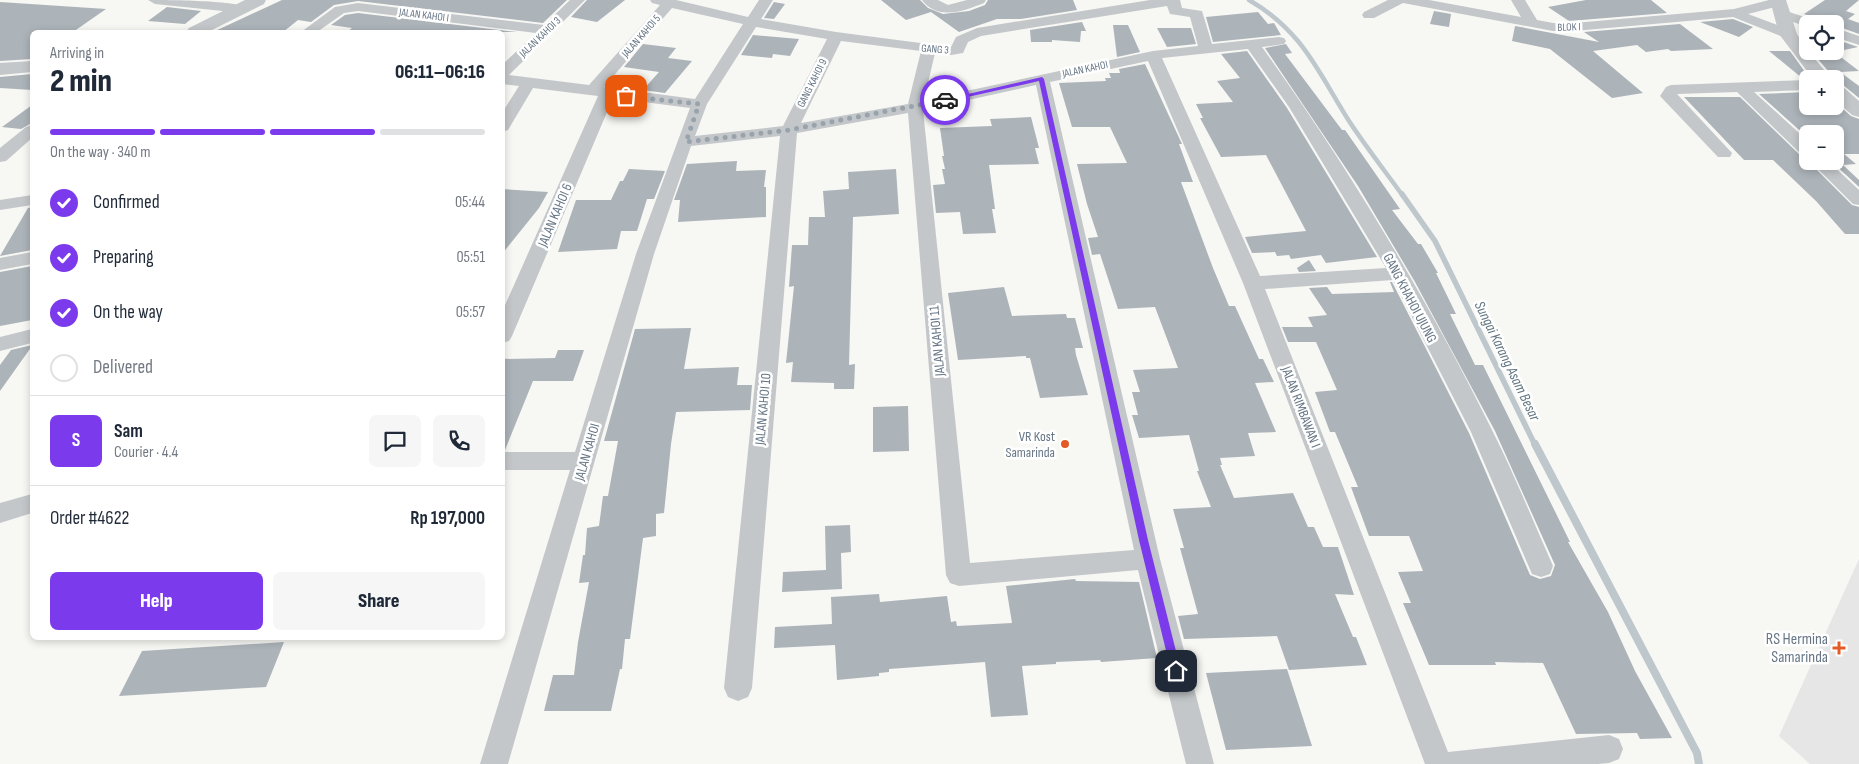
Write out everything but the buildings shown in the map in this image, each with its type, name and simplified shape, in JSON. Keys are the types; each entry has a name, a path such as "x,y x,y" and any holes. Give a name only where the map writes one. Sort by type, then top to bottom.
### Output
{"street":[{"path":"154,0 242,9"},
{"path":"199,30 258,0"},
{"name":"JALAN KAHOI 3","path":"505,71 578,0"},
{"name":"JALAN KAHOI","path":"494,764 645,254 668,183 686,142 699,104 766,0"},
{"path":"929,0 946,10 956,9 979,0"},
{"path":"1369,15 1400,0"},
{"name":"BLOK I","path":"1407,0 1532,24 1574,27 1734,13 1780,5"},
{"path":"1518,0 1532,24"},
{"name":"GANG 3","path":"663,1 751,22 929,49 958,50 961,40 977,32 1166,1 1174,2 1175,11 1198,14 1199,30 1206,49"},
{"name":"JALAN KAHOI 5","path":"600,92 663,1"},
{"path":"1780,5 1799,16"},
{"path":"1780,5 1788,34 1815,70"},
{"name":"JALAN KAHOI I","path":"311,30 340,10 358,7 547,30"},
{"name":"BLOK I","path":"1734,13 1788,34"},
{"path":"1844,35 1859,41"},
{"name":"GANG KAHOI 9","path":"789,130 836,36"},
{"name":"JALAN KAHOI","path":"686,142 789,130 915,107 1153,55 1279,41"},
{"name":"GANG KHAHOI UJUNG","path":"1252,44 1297,107 1399,273 1482,432 1541,566"},
{"name":"JALAN KAHOI 11","path":"929,49 915,107 959,575 1148,559"},
{"name":"JALAN RIMBAWAN I","path":"1153,55 1253,284 1439,764"},
{"path":"0,69 30,67"},
{"path":"505,79 699,104"},
{"path":"1042,79 1148,559 1200,764"},
{"path":"505,122 528,82"},
{"path":"1724,153 1668,96 1669,92 1674,89 1799,85"},
{"path":"1740,87 1799,143"},
{"name":"JALAN KAHOI 6","path":"505,329 600,92"},
{"path":"1844,98 1859,111"},
{"name":"JALAN KAHOI 10","path":"738,688 789,130"},
{"path":"0,157 30,132"},
{"path":"1827,170 1859,200"},
{"path":"0,205 30,200"},
{"path":"0,264 30,258"},
{"path":"1253,284 1399,273"},
{"path":"0,344 30,336"},
{"path":"505,461 584,461"},
{"path":"0,513 30,505"},
{"path":"1453,764 1609,748"}],"shaded area":[{"name":"RS Hermina Samarinda","path":"1859,559 1859,764 1810,764 1779,736"}],"waterway":[{"name":"Sungai Karang Asam Besar","path":"1249,0 1268,12 1283,25 1308,54 1355,131 1403,196"},
{"name":"Sungai Karang Asam Besar","path":"1402,194 1435,241 1535,445"},
{"name":"Sungai Karang Asam Besar","path":"1535,444 1697,753 1699,764"}],"way so far":[{"path":"626,96 699,104 686,142 789,130 945,100"}],"place":[{"name":"VR Kost Samarinda","path":"1065,444"},
{"name":"RS Hermina Samarinda","path":"1839,648"}],"route":[{"path":"945,100 1042,79 1152,578 1176,671"}]}
